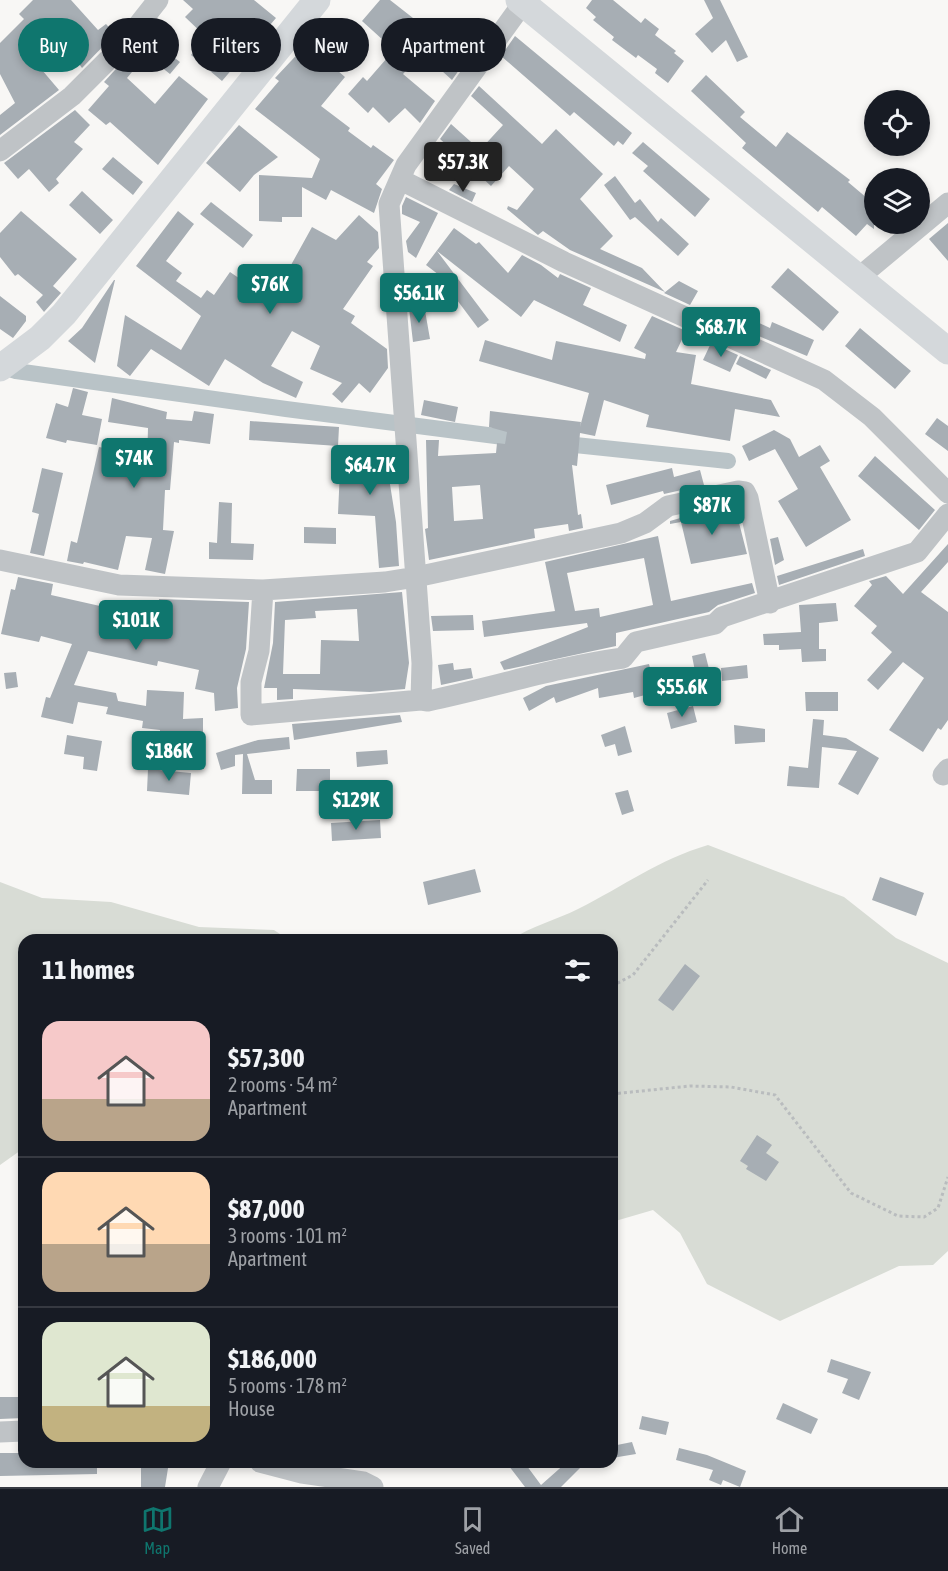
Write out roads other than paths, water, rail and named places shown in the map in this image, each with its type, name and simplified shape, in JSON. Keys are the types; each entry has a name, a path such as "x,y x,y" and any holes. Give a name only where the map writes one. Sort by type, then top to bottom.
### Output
{"main road":[{"path":"0,368 40,338 64,314 317,0"},
{"path":"521,2 857,279 947,348"}],"street":[{"path":"0,151 72,96 121,47 158,0"},
{"path":"421,700 422,663 389,204 406,165 521,2"},
{"path":"401,180 564,262 824,380 872,417 948,493"},
{"path":"857,279 948,203"},
{"path":"0,560 119,585 262,590 385,582 621,533 645,523 668,506 738,491 744,492 748,498 770,603"},
{"path":"262,590 259,651 251,682 251,715 429,701 503,685 562,668 624,658 636,642 715,624 722,617 770,603 917,552 948,514"},
{"path":"0,1432 18,1431"},
{"path":"208,1487 218,1468"},
{"path":"283,1468 363,1482 373,1487"}],"waterway":[{"path":"0,366 16,371 286,409 527,440"},
{"path":"556,443 728,461"}]}
